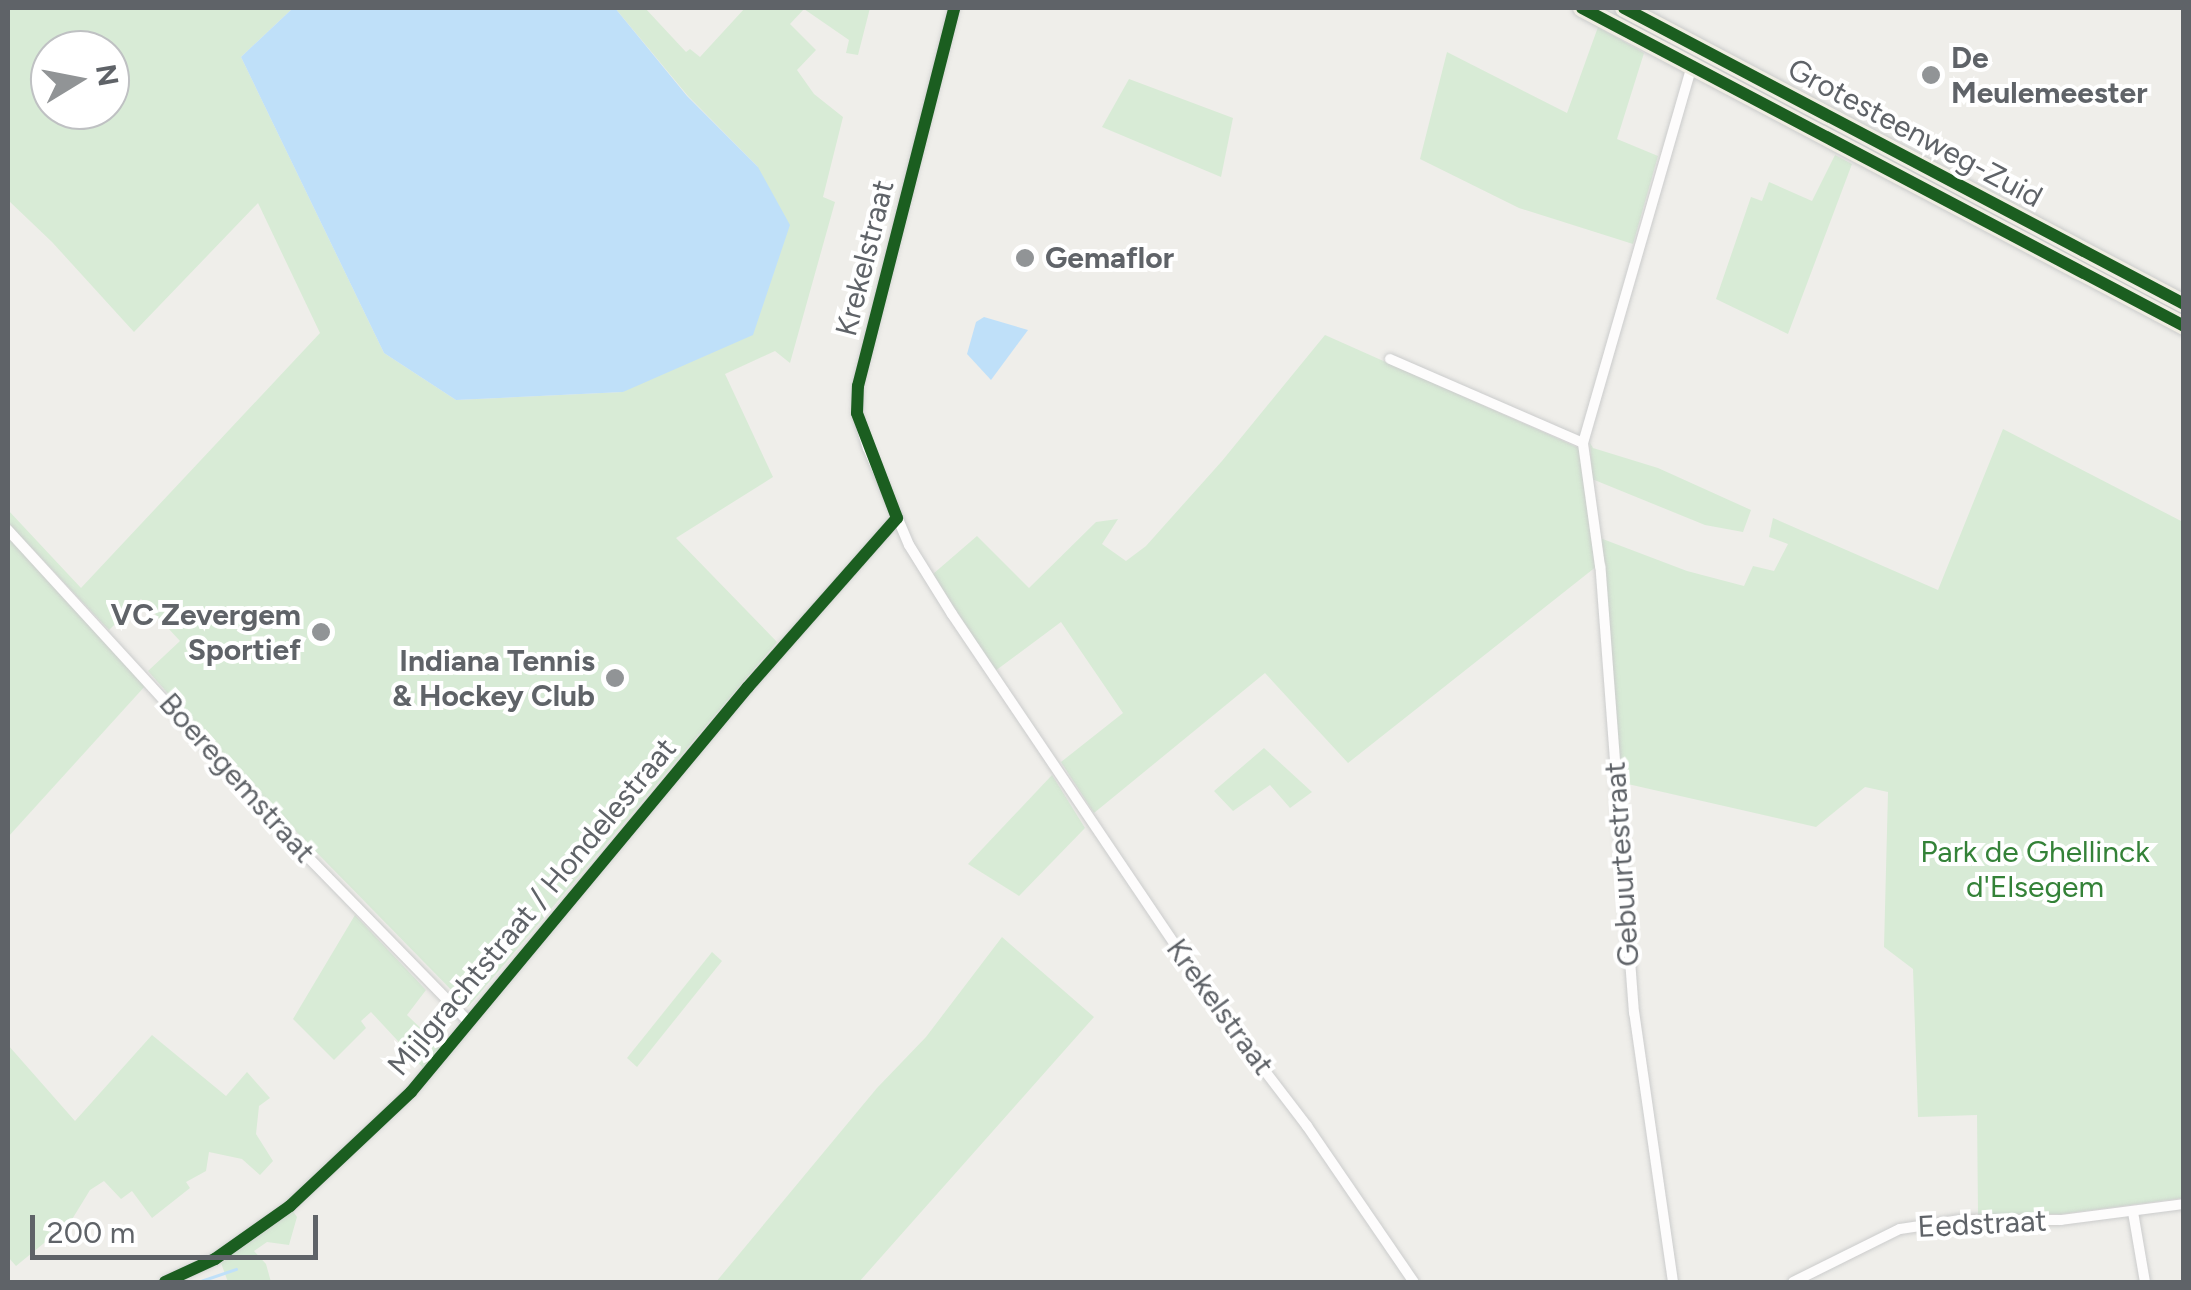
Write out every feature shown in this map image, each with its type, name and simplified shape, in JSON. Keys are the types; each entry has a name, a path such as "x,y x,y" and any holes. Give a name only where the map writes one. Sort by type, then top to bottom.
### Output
{"highway":[{"name":"Grotesteenweg-Zuid","path":"1582,8 2184,326"},
{"name":"Grotesteenweg-Zuid","path":"1624,8 2184,304"}],"street":[{"name":"Krekelstraat","path":"954,8 858,386 857,413 897,518 952,614 1135,887 1414,1282"},
{"name":"Gebuurtestraat","path":"1673,1282 1634,1013 1600,566 1583,443 1692,66"},
{"path":"1390,359 1583,443"},
{"name":"Mijlgrachtstraat / Hondelestraat","path":"166,1282 216,1259 314,1187 411,1092 833,587 897,518"},
{"name":"Boeregemstraat","path":"8,530 304,852 469,1022"},
{"name":"Eedstraat","path":"1793,1282 1900,1229 1960,1220 2061,1220 2184,1204"},
{"path":"2132,1212 2145,1282"}],"green space":[{"path":"8,8 293,8 241,57 384,353 456,400 623,392 758,167 688,96 615,8 645,8 686,52 690,49 700,57 745,8 870,8 858,55 846,53 849,40 804,9 790,24 816,50 797,70 814,94 843,117 823,197 835,202 790,363 775,351 725,374 773,477 676,538 777,642 468,1007 233,767 148,671 180,641 141,599 109,630 8,523 8,510 81,588 320,333 258,203 134,332 8,200"},
{"path":"1598,27 1644,53 1617,139 1658,156 1633,244 1519,208 1420,159 1447,52 1567,113"},
{"path":"1129,79 1233,118 1221,177 1102,127"},
{"path":"1835,155 1852,164 1788,334 1716,299 1751,197 1762,201 1769,182 1812,201"},
{"path":"1325,335 1581,449 1597,566 1348,763 1265,673 1094,813 1061,762 1123,713 1061,622 995,671 933,574 977,536 1029,588 1096,522 1118,519 1102,544 1126,561 1146,546 1222,461"},
{"name":"Park de Ghellinck d'Elsegem","path":"2003,429 2183,522 2183,1198 2061,1214 1978,1214 1977,1115 1918,1117 1913,969 1884,947 1888,792 1865,787 1816,827 1619,782 1600,538 1687,571 1744,586 1753,566 1774,571 1788,544 1769,537 1773,518 1938,590"},
{"path":"1590,443 1593,448 1658,468 1751,510 1743,532 1705,525 1592,479"},
{"path":"8,537 146,685 8,837"},
{"path":"1264,748 1312,792 1290,808 1270,785 1233,811 1214,791"},
{"path":"1052,775 1085,828 1019,896 968,864"},
{"path":"355,915 426,990 407,1015 441,1048 423,1068 371,1012 361,1021 366,1028 334,1060 293,1019"},
{"path":"1002,937 1094,1017 859,1282 716,1282 877,1088 926,1037"},
{"path":"712,952 722,961 637,1067 627,1058"},
{"path":"152,1035 226,1096 247,1072 270,1098 259,1106 256,1134 273,1161 260,1175 242,1159 209,1152 206,1171 186,1182 190,1188 152,1218 132,1191 121,1199 104,1181 90,1190 71,1221 16,1266 8,1257 8,1045 75,1121"},
{"path":"293,1211 297,1217 289,1245 267,1242 254,1251 266,1264 271,1282 228,1282 221,1263"}],"water":[{"path":"293,8 615,8 687,96 758,167 790,225 753,335 623,392 456,400 384,353 241,57"},
{"path":"984,317 1028,330 991,380 967,354 976,322"}],"waterway":[{"path":"198,1282 236,1269"}],"cycle path":[{"path":"165,1282 215,1259 290,1206 411,1092 748,687 897,518 857,413 858,386 954,8"},
{"path":"1582,8 2184,326"},
{"path":"1624,8 2184,304"}],"place":[{"name":"De Meulemeester","path":"1931,75"},
{"name":"Gemaflor","path":"1025,258"},
{"name":"VC Zevergem Sportief","path":"321,632"},
{"name":"Indiana Tennis & Hockey Club","path":"615,678"}]}
